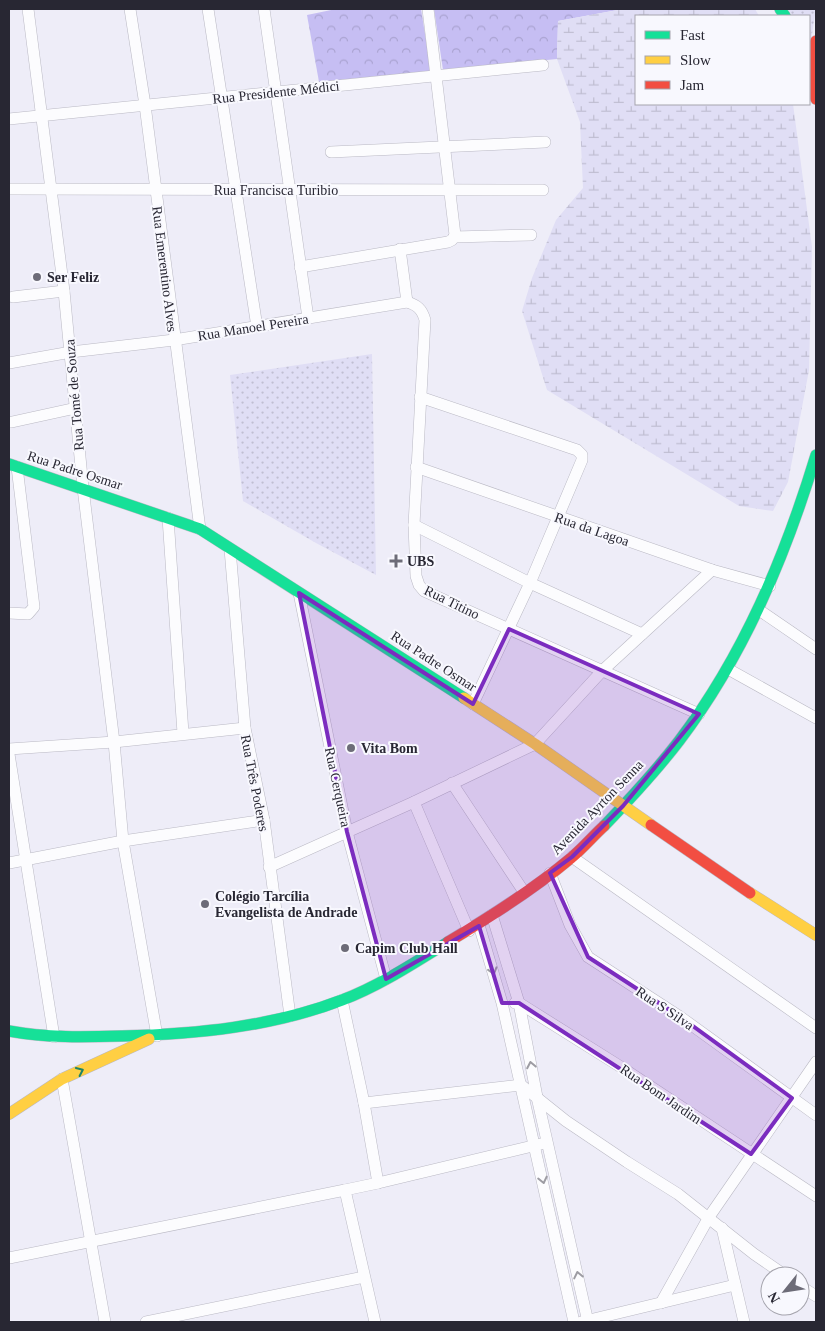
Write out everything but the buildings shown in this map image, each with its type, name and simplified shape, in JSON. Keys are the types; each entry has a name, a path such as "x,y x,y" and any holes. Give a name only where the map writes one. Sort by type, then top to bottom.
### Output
{"main road":[{"path":"816,42 816,99"},
{"path":"810,79 816,106"},
{"name":"Avenida Ayrton Senna","path":"9,1031 54,1037 157,1036 233,1027 290,1016 342,1000 386,979 474,928 572,857 648,778 699,714 728,669 770,586 794,525 816,454"},
{"name":"Rua Padre Osmar","path":"13,466 83,488 200,529 536,744 726,878 816,935"},
{"name":"Avenida Ayrton Senna","path":"9,1114 62,1079 157,1036"}],"street":[{"name":"Rua Tomé de Souza","path":"28,9 71,352 83,488 114,742 123,841 157,1036"},
{"name":"Rua Emerentino Alves","path":"130,9 200,529"},
{"path":"208,9 257,326"},
{"path":"264,9 308,318"},
{"path":"428,9 456,235 451,240"},
{"name":"Rua Presidente Médici","path":"9,119 543,65"},
{"path":"331,152 545,142"},
{"name":"Rua Francisca Turibio","path":"9,189 543,190"},
{"path":"300,267 451,240 530,235"},
{"path":"400,249 408,302"},
{"path":"13,297 64,291"},
{"name":"Rua Manoel Pereira","path":"9,363 71,352 174,340 408,302"},
{"name":"Rua Titino","path":"408,302 420,308 425,320 414,525 416,576 421,588 699,714"},
{"path":"420,397 577,450 582,455 582,460 530,583 473,704"},
{"path":"12,422 76,408"},
{"path":"9,613 28,614 34,607 13,466"},
{"name":"Rua da Lagoa","path":"416,468 712,570 770,586"},
{"path":"168,518 183,733"},
{"path":"414,525 530,583 642,634"},
{"name":"Rua Três Poderes","path":"230,548 245,728 264,820 290,1016"},
{"path":"269,867 414,802 536,744 602,671 712,570"},
{"name":"Rua Cerqueira","path":"299,593 347,832 386,979"},
{"path":"758,610 816,648"},
{"path":"728,669 816,718"},
{"path":"9,749 114,742 183,733 245,728"},
{"path":"9,754 54,1037"},
{"path":"452,783 524,892"},
{"path":"414,802 474,928 502,1003 574,1322"},
{"path":"9,863 123,841 264,820"},
{"path":"572,857 816,1028"},
{"name":"Rua S Silva","path":"550,873 570,924 588,957 679,1016 816,1115"},
{"path":"492,915 519,1003 537,1097 586,1322 735,1285"},
{"path":"342,1000 364,1103 378,1183"},
{"path":"502,1003 519,1003"},
{"name":"Rua Bom Jardim","path":"519,1003 621,1067 816,1196"},
{"path":"661,1303 708,1217 816,1062"},
{"path":"62,1079 105,1322"},
{"path":"364,1103 522,1085 566,1121 678,1194 771,1266"},
{"path":"9,1258 378,1183 548,1142"},
{"path":"345,1190 374,1322"},
{"path":"722,1228 744,1322"},
{"path":"146,1322 364,1276"}],"highlighted area":[{"path":"299,593 473,704 509,629 699,714 623,806 572,857 550,873 588,957 679,1016 792,1098 751,1154 519,1003 502,1003 479,926 386,979 347,832"}],"green space":[{"path":"336,9 421,9 431,71 319,82 307,15"},
{"path":"434,9 623,9 558,21 557,59 443,70"},
{"path":"623,9 755,9 758,15 635,15 635,105 793,105 812,247 809,370 788,482 773,511 739,506 547,390 522,311 532,278 556,220 583,188 580,122 557,59 558,21"},
{"path":"788,9 816,9 810,47 810,15 791,15"},
{"path":"372,354 376,575 243,501 230,375"}],"traffic: fast":[{"path":"780,9 784,15"},
{"path":"604,826 643,785 679,741 702,708 743,640 791,531 816,455"},
{"path":"9,464 200,529 464,698"},
{"path":"9,1031 51,1036 122,1036 206,1031 261,1023 315,1009 356,994 396,974 448,942"}],"traffic: slow":[{"path":"464,698 535,744 651,825"},
{"path":"750,893 816,935"},
{"path":"9,1114 62,1079 149,1039"}],"traffic: jam":[{"path":"816,41 816,99"},
{"path":"651,825 750,893"},
{"path":"448,942 495,913 557,870 604,826"}],"place":[{"name":"Ser Feliz","path":"37,277"},
{"name":"UBS","path":"396,561"},
{"name":"Vita Bom","path":"351,748"},
{"name":"Colégio Tarcília Evangelista de Andrade","path":"205,904"},
{"name":"Capim Club Hall","path":"345,948"}]}
